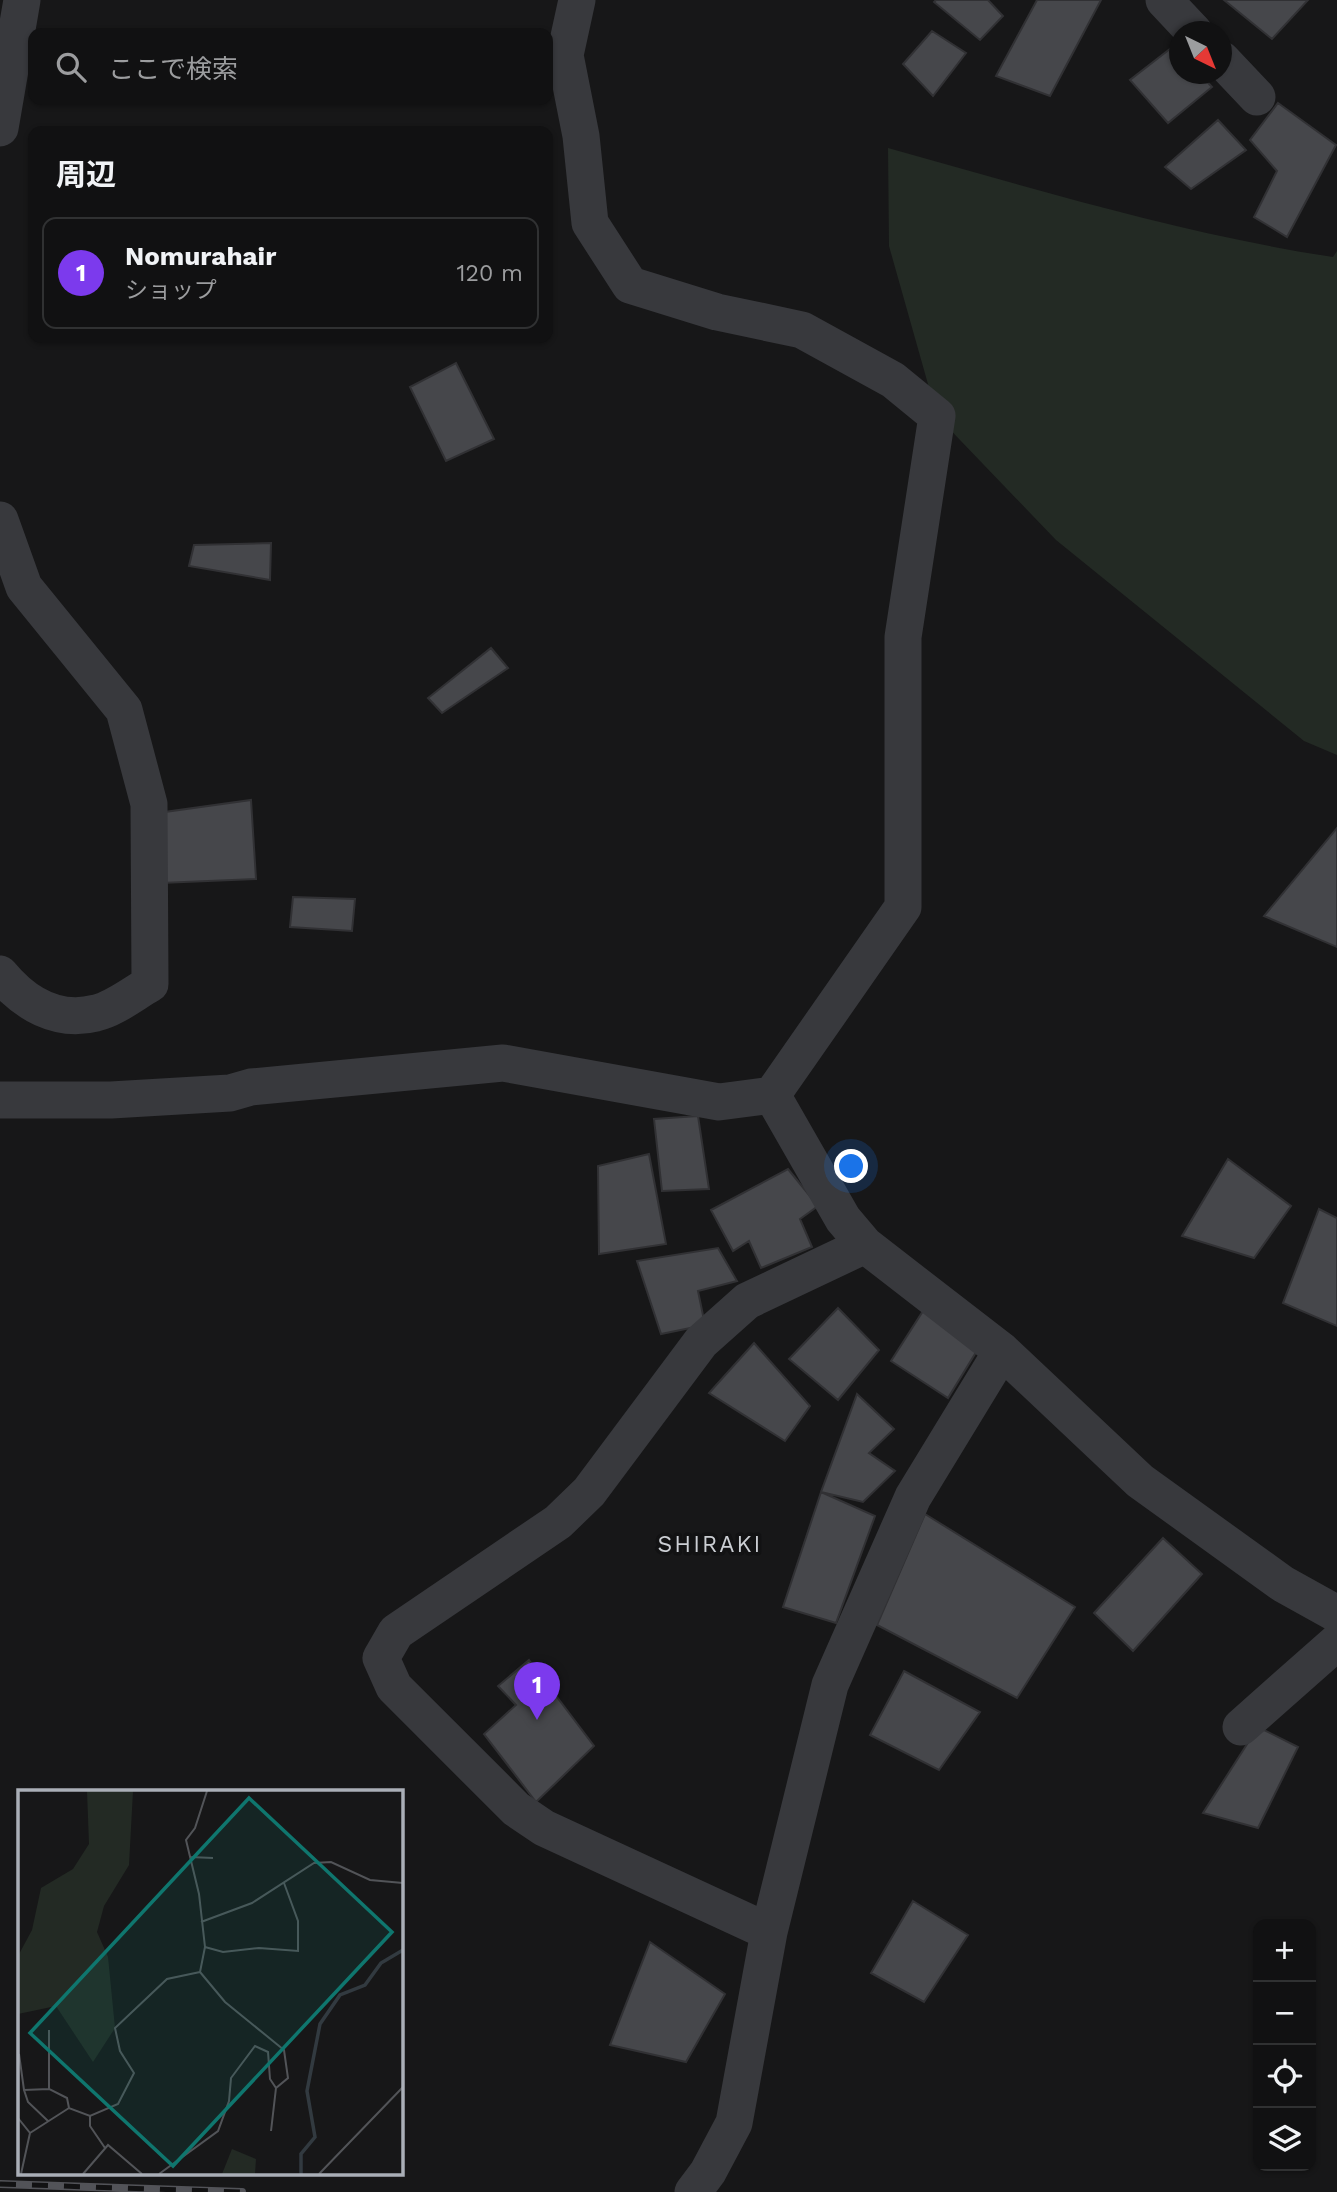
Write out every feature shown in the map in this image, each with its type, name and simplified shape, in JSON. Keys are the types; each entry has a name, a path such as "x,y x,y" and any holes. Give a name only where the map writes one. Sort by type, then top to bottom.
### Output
{"street":[{"path":"0,128 22,0"},
{"path":"0,1100 111,1100 230,1093 251,1087 503,1063 719,1102 772,1095 903,907 903,636 937,416 893,380 802,330 717,312 630,285 590,223 581,136 565,55 577,0"},
{"path":"1164,0 1184,21"},
{"path":"1232,71 1257,97"},
{"path":"0,520 24,587 124,710 149,804 150,984 97,1013 58,1014 20,998 0,974"},
{"path":"772,1095 843,1219 865,1245 1002,1351 1140,1481 1283,1584 1337,1614"},
{"path":"769,1932 544,1828 516,1809 394,1687 381,1658 396,1632 558,1521 589,1492 701,1342 747,1301 865,1245"},
{"path":"693,2192 708,2172 734,2123 769,1932 830,1685 913,1497 1002,1351"},
{"path":"1241,1727 1337,1642"}],"shaded area":[{"path":"888,148 1109,209 1220,236 1333,257 1337,251 1337,755 1304,741 1056,540 937,416 889,246"}],"building":[{"path":"988,0 1003,16 980,40 934,2"},
{"path":"1037,0 1101,0 1050,96 996,76"},
{"path":"1224,0 1308,0 1272,39"},
{"path":"932,31 966,53 933,96 903,64"},
{"path":"1169,50 1169,84 1209,84 1212,87 1168,123 1130,80"},
{"path":"1278,103 1336,145 1287,237 1254,217 1277,171 1250,140"},
{"path":"1218,120 1246,150 1191,189 1165,167"},
{"path":"456,363 494,439 446,461 410,387"},
{"path":"271,543 270,580 189,566 194,545"},
{"path":"491,648 508,668 442,713 428,698"},
{"path":"251,800 256,879 161,883 165,812"},
{"path":"1337,828 1337,947 1264,916"},
{"path":"293,897 355,899 352,931 290,927"},
{"path":"698,1116 709,1189 662,1191 654,1119"},
{"path":"649,1154 666,1244 599,1254 598,1166"},
{"path":"1228,1159 1291,1206 1254,1258 1182,1236"},
{"path":"788,1169 818,1206 800,1219 812,1247 761,1268 749,1241 733,1251 711,1210"},
{"path":"1319,1209 1337,1218 1337,1326 1283,1303"},
{"path":"718,1248 737,1281 698,1291 705,1325 661,1334 637,1261"},
{"path":"838,1308 879,1350 838,1400 789,1359"},
{"path":"923,1311 978,1349 948,1398 891,1361"},
{"path":"754,1343 810,1406 785,1441 709,1393"},
{"path":"857,1394 894,1429 869,1453 895,1471 863,1502 821,1492"},
{"path":"821,1492 875,1516 836,1623 783,1607"},
{"path":"925,1514 1075,1607 1017,1698 877,1625"},
{"path":"1163,1538 1202,1574 1133,1651 1094,1613"},
{"path":"529,1660 594,1746 536,1802 484,1734 516,1705 498,1686"},
{"path":"904,1671 980,1712 939,1770 870,1735"},
{"path":"1258,1727 1298,1747 1258,1828 1203,1813"},
{"path":"913,1901 968,1935 924,2002 871,1973"},
{"path":"650,1942 725,1994 686,2062 610,2045"}],"railway":[{"path":"0,2184 242,2192"}],"place":[{"name":"Nomurahair","path":"537,1720"}],"district":[{"name":"SHIRAKI","path":"710,1544"}]}
